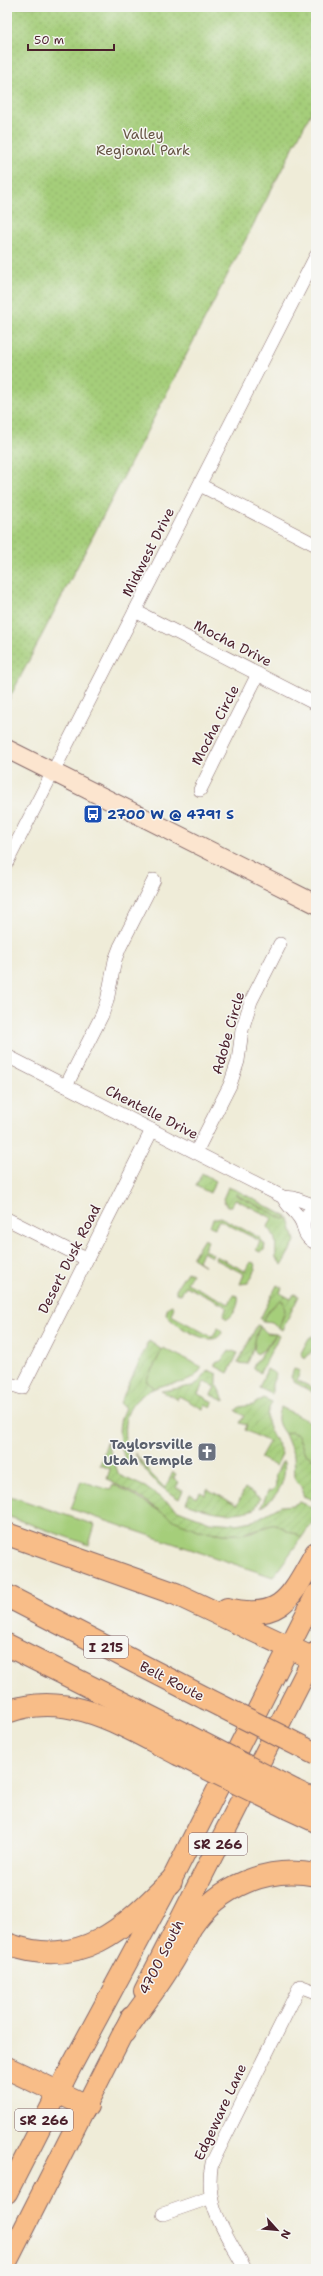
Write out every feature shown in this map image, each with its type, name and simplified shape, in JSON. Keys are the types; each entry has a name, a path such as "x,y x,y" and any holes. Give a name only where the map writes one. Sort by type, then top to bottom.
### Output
{"highway":[{"path":"7,1534 176,1594 241,1612 254,1613 267,1611 280,1605 292,1593 316,1553"},
{"path":"176,1594 315,1656"},
{"name":"Belt Route","path":"7,1596 316,1754"},
{"path":"7,1645 182,1744 292,1799 316,1821"},
{"path":"7,1712 46,1705 85,1710 182,1744"},
{"path":"292,1799 316,1801"},
{"path":"124,2032 172,1964 192,1926 214,1900 239,1885 270,1875 290,1873 316,1875"},
{"path":"7,1944 31,1950 52,1952 74,1949 99,1941 128,1923 171,1881"},
{"path":"7,2068 87,2106"}],"main road":[{"path":"7,749 316,904"},
{"name":"4700 South","path":"7,2193 57,2093 171,1881 316,1594"},
{"name":"4700 South","path":"7,2262 315,1656"}],"street":[{"name":"Midwest Drive","path":"7,862 316,256"},
{"path":"200,485 316,545"},
{"name":"Mocha Drive","path":"135,611 316,704"},
{"name":"Mocha Circle","path":"200,790 258,674"},
{"path":"66,1086 104,1008 120,947 154,880"},
{"name":"Adobe Circle","path":"196,1152 230,1085 238,1061 242,1030 250,1001 280,944"},
{"name":"Chentelle Drive","path":"7,1056 283,1197 316,1207"},
{"name":"Desert Dusk Road","path":"7,1383 22,1388 152,1130"},
{"name":"Chentelle Drive","path":"283,1197 287,1204 299,1215 306,1235 316,1243"},
{"name":"Chentelle Drive","path":"303,1226 306,1216 316,1207"},
{"path":"7,1219 86,1259"},
{"name":"Edgeware Lane","path":"245,2269 216,2215 210,2198 208,2180 214,2158 300,1986 316,1992"},
{"path":"163,2214 210,2198"}],"green space":[{"name":"Valley Regional Park","path":"7,7 316,7 316,103 7,703"},
{"path":"202,1173 216,1181 210,1193 196,1186"},
{"path":"228,1187 238,1191 236,1195 284,1219 289,1218 295,1241 282,1265 276,1258 275,1238 268,1227 272,1218 235,1199 231,1207 227,1207 223,1199"},
{"path":"238,1191 287,1217 284,1219 236,1195"},
{"path":"220,1217 260,1238 265,1245 264,1250 260,1252 256,1250 260,1241 219,1220 215,1228 210,1226 213,1219"},
{"path":"204,1239 208,1241 204,1250 213,1254 212,1257 202,1252 198,1261 205,1266 192,1258"},
{"path":"216,1256 245,1271 250,1262 254,1263 256,1269 248,1283 240,1284 244,1274 215,1259"},
{"path":"187,1272 192,1274 187,1283 229,1304 233,1295 238,1296 237,1306 230,1317 227,1319 223,1316 227,1307 186,1286 181,1294 176,1293 176,1289"},
{"path":"277,1285 282,1288 280,1293 291,1299 294,1294 299,1296 282,1330 279,1328 285,1311 283,1301 280,1300 270,1309 263,1321 260,1319"},
{"path":"280,1300 283,1301 285,1311 279,1328 272,1322 263,1321 270,1309"},
{"path":"172,1305 174,1307 171,1315 212,1337 218,1328 222,1333 217,1338 206,1339 185,1330 168,1317 166,1313 168,1307"},
{"path":"257,1325 260,1326 247,1364 238,1363"},
{"path":"260,1326 267,1333 276,1334 265,1349 257,1354 254,1351 255,1339"},
{"path":"276,1334 279,1336 260,1373 253,1367"},
{"path":"312,1336 316,1337 314,1347 316,1348 316,1353 312,1351 305,1359 301,1353 309,1338"},
{"path":"149,1341 162,1350 146,1381 155,1388 135,1401 129,1410 126,1419 125,1440 132,1462 128,1465 122,1451 119,1437 120,1422 125,1408 120,1403"},
{"path":"163,1348 202,1367 198,1374 187,1381 155,1388 146,1381"},
{"path":"229,1350 238,1353 228,1373 215,1366 215,1363 221,1361"},
{"path":"267,1369 276,1374 272,1384 272,1394 259,1388"},
{"path":"294,1369 300,1371 297,1380 316,1390 316,1394 294,1382 291,1377"},
{"path":"208,1370 217,1374 217,1386 224,1400 211,1395 215,1387 204,1382 198,1394 213,1402 211,1408 205,1404 203,1409 179,1396 177,1399 161,1391 192,1386 199,1382"},
{"path":"263,1398 272,1402 268,1410 268,1423 282,1454 276,1466 260,1458 269,1442 245,1430 247,1425 240,1423 244,1416 236,1411 239,1407 253,1405"},
{"path":"281,1407 316,1425 316,1460 305,1454 298,1435 291,1432 285,1434 283,1431 278,1421 278,1415"},
{"path":"291,1432 298,1435 305,1454 316,1460 316,1501 303,1496 302,1488 295,1479 294,1456 285,1434"},
{"path":"107,1442 119,1475 145,1487 178,1510 210,1522 236,1524 253,1521 281,1506 293,1505 300,1502 316,1509 316,1517 302,1537 275,1524 240,1534 225,1534 198,1530 173,1520 141,1498 107,1479 110,1469 100,1465"},
{"path":"135,1453 150,1473 165,1488 173,1472 176,1474 173,1479 179,1482 176,1488 183,1490 179,1499 165,1490 153,1479 143,1467"},
{"path":"282,1462 284,1462 285,1469 280,1488 272,1499 261,1507 268,1491 274,1489 276,1485 276,1474"},
{"path":"81,1481 110,1490 113,1484 173,1518 204,1531 221,1534 240,1534 275,1524 302,1537 273,1577 71,1509"},
{"path":"245,1488 260,1498 255,1509 237,1513 228,1513 211,1511 186,1503 190,1494 197,1498 200,1492 206,1495 207,1489 237,1505"},
{"path":"7,1495 95,1525 89,1545 7,1516"}],"place":[{"name":"2700 W @ 4791 S","path":"93,814"},
{"name":"Taylorsville Utah Temple","path":"207,1452"}]}
